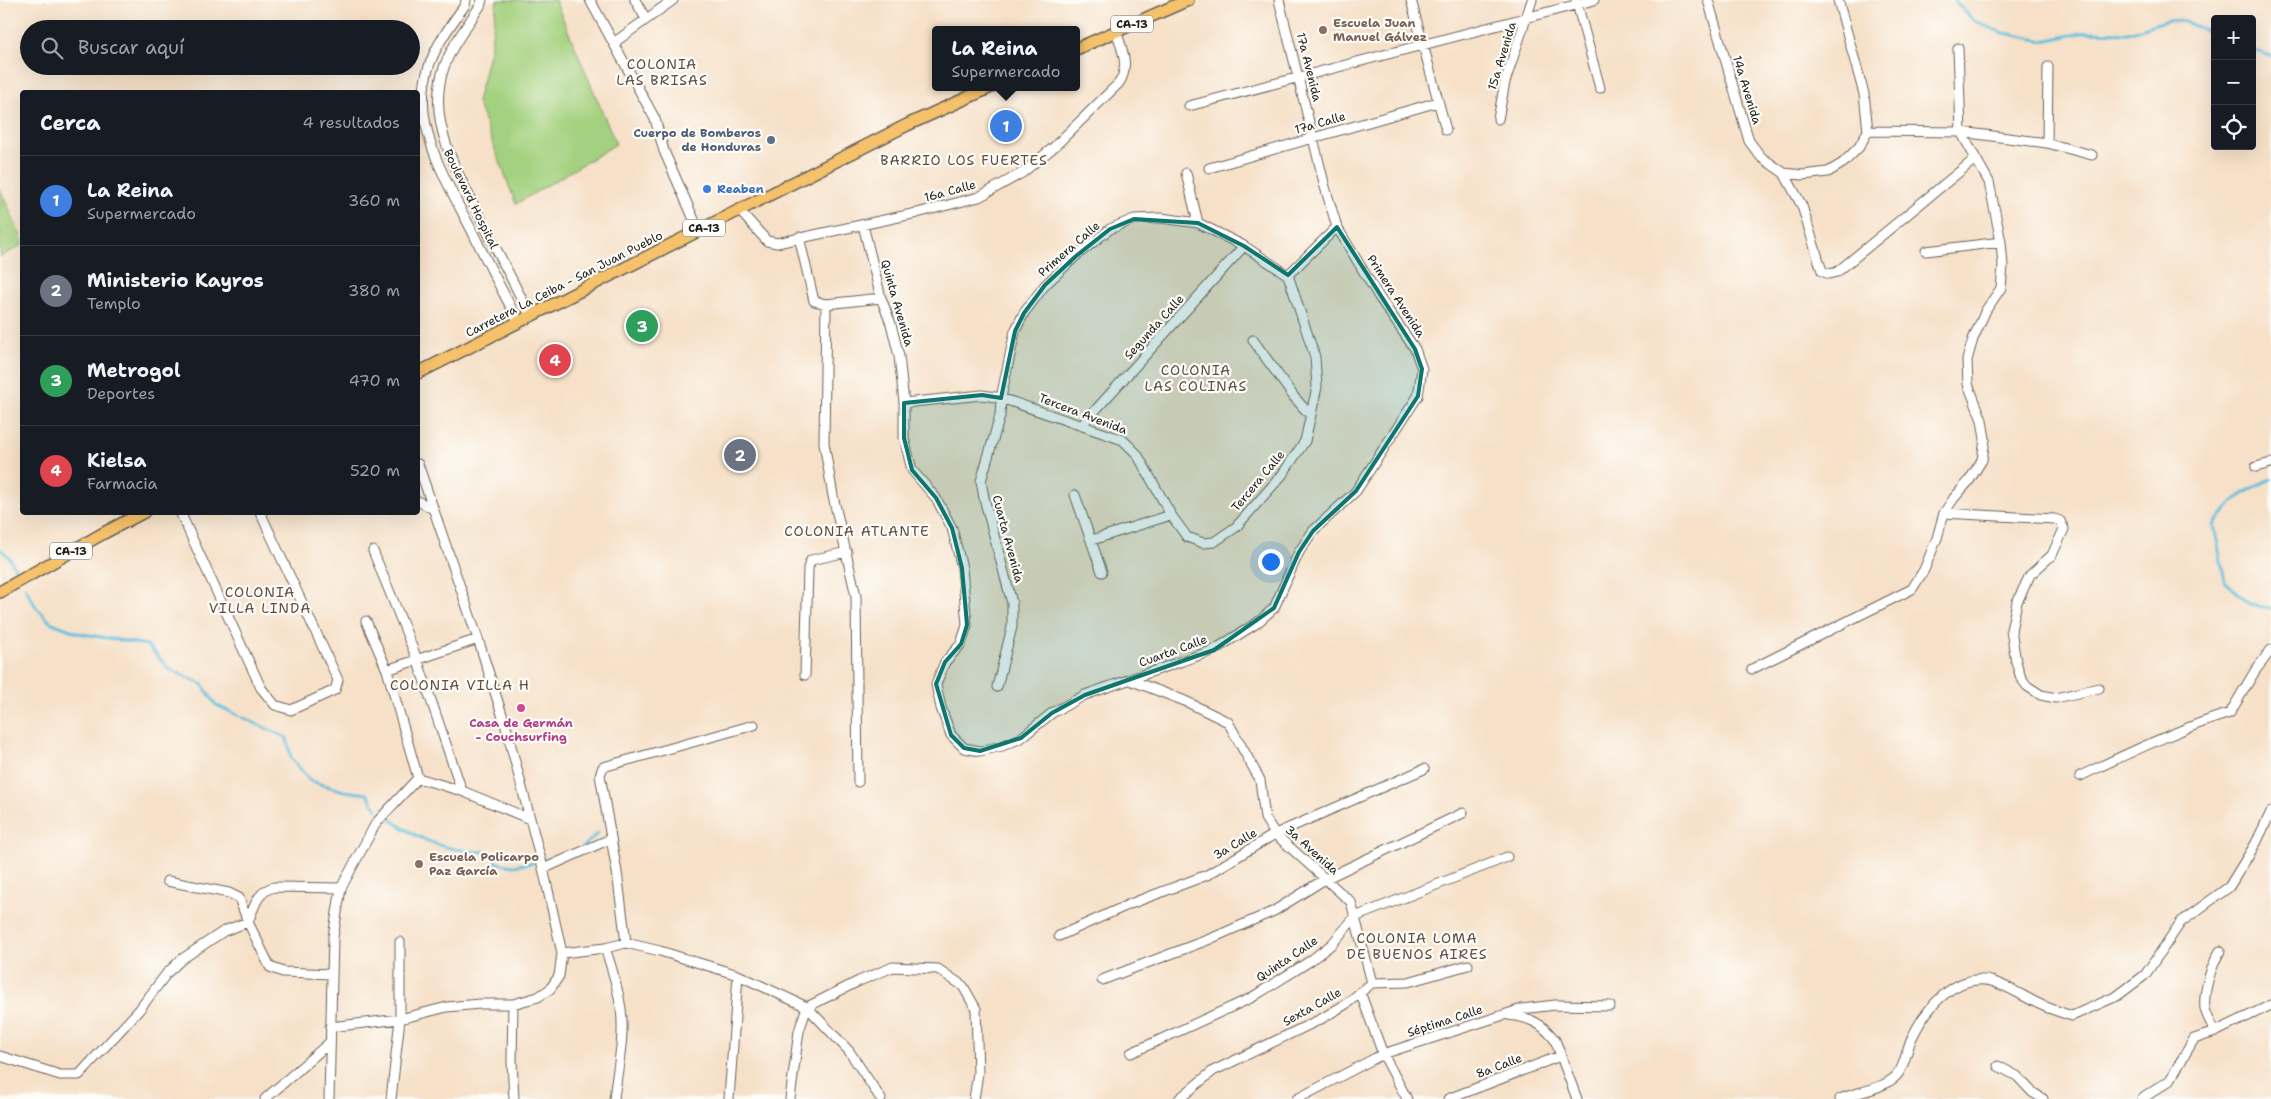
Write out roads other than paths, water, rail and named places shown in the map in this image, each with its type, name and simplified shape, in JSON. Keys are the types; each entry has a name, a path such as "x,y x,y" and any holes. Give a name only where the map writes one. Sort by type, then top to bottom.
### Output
{"main road":[{"name":"CA-13","path":"1080,47 1188,0"},
{"name":"Carretera La Ceiba - San Juan Pueblo","path":"420,372 907,125 982,91"},
{"name":"CA-13","path":"0,592 138,515"}],"street":[{"name":"Boulevard Hospital","path":"466,0 465,5 438,44 429,64 424,83 426,120 437,162 518,323"},
{"name":"Boulevard Hospital","path":"482,0 480,6 453,46 444,65 439,84 441,122 450,156 530,317"},
{"path":"590,0 615,42 655,119 664,151 698,231"},
{"path":"635,0 646,19"},
{"path":"615,42 673,0"},
{"name":"17a Avenida","path":"1279,0 1329,202 1338,227"},
{"path":"1411,0 1446,130"},
{"name":"15a Avenida","path":"1498,119 1505,82 1532,0"},
{"path":"1189,106 1576,2 1594,0"},
{"name":"14a Avenida","path":"1708,0 1749,141 1761,157 1784,172"},
{"path":"1784,172 1803,175 1828,172 1844,163 1859,148 1868,131 1866,106 1860,76 1838,0"},
{"path":"1576,2 1600,88"},
{"name":"16a Calle","path":"739,210 767,241 778,243 799,237 863,225 978,197 1022,173 1054,147 1124,74 1124,55 1116,31"},
{"path":"1752,669 1912,590 1924,570 1937,538 1944,513 1954,498 1969,482 1982,460 1985,440 1982,420 1968,384 1967,360 1973,339 1986,310 2001,288 2003,266 2001,242 1989,182 1961,132 1958,48"},
{"path":"2047,143 2048,67"},
{"name":"17a Calle","path":"1209,168 1438,102"},
{"path":"1868,131 1961,132 2047,143 2092,155"},
{"path":"1784,172 1802,206 1822,271 1829,274 1837,272 1975,159"},
{"path":"1186,173 1198,223"},
{"name":"Primera Calle","path":"1001,398 1015,331 1024,313 1045,285 1076,256 1110,229 1134,219 1161,218 1198,223 1244,246 1288,275"},
{"name":"Quinta Avenida","path":"863,225 881,298 895,340 904,403 904,438 912,470 936,498 952,528 962,568 967,625 961,644 945,662 936,684 941,708 951,734 964,748"},
{"path":"1288,275 1338,227"},
{"name":"Primera Avenida","path":"1338,227 1379,297 1415,349 1422,369 1422,383"},
{"path":"799,237 812,298 817,303 826,304 881,298"},
{"path":"1926,251 2001,242"},
{"name":"Segunda Calle","path":"1082,425 1244,246"},
{"name":"Tercera Calle","path":"1203,543 1214,542 1236,527 1282,476 1305,441 1317,387 1315,357 1288,275"},
{"path":"826,304 824,443 833,496 856,596 858,782"},
{"path":"1253,340 1294,397 1311,416"},
{"name":"Cuarta Calle","path":"964,748 980,751 1002,746 1021,738 1052,713 1086,695 1214,650 1257,623 1274,608 1299,552 1313,531 1356,491 1418,396 1422,383"},
{"name":"Tercera Avenida","path":"904,403 982,395 1001,398 1123,440 1137,454 1171,515 1188,537 1203,543"},
{"name":"Cuarta Avenida","path":"997,688 1012,627 1012,603 981,480 1000,416 1001,398"},
{"path":"2256,467 2271,463"},
{"path":"330,1027 400,1019 447,1007 480,1004 514,1004 538,997 550,989 559,976 562,953 540,855 506,727 420,470"},
{"path":"1074,494 1102,572"},
{"path":"420,502 433,509"},
{"path":"1944,513 2055,519 2060,522 2064,528 2052,555 2030,575 2015,607 2011,630 2016,662 2021,678 2027,686 2040,695 2056,698 2099,688"},
{"path":"181,515 261,688 274,705 291,710 334,690 338,680 261,515"},
{"path":"1092,540 1171,515"},
{"path":"373,551 416,660 462,791"},
{"path":"805,675 808,568 811,560 846,552"},
{"path":"366,621 386,670 418,778"},
{"path":"386,670 478,639"},
{"path":"2080,776 2193,725 2230,714 2254,671 2271,650"},
{"name":"3a Avenida","path":"1130,680 1186,701 1228,722 1260,780 1265,818 1275,834 1351,902 1372,983"},
{"path":"626,943 617,872 600,775 603,767 754,725"},
{"name":"3a Calle","path":"1059,936 1130,904 1207,875 1275,834 1424,770"},
{"path":"418,778 462,791 530,819"},
{"path":"329,1099 333,937 341,888 376,823 418,778"},
{"path":"1840,1099 1878,1087 1894,1078 1902,1066 1920,1022 1950,989 1965,981 1990,981 2018,992 2040,1004 2072,1016 2117,996 2145,975 2181,922 2229,887 2256,843 2271,812"},
{"path":"1102,980 1210,940 1264,915 1325,879 1463,813"},
{"path":"543,868 610,839"},
{"name":"Quinta Calle","path":"1131,1053 1251,998 1318,955 1332,944 1355,918 1507,857"},
{"path":"167,881 235,895 239,898 248,922 270,967 283,972 332,974"},
{"path":"0,1056 60,1075 79,1076 140,1010 167,973 182,959 224,931 248,922 260,894 266,889 274,887 341,888"},
{"path":"392,1099 400,1019 400,942"},
{"path":"562,953 605,948 626,943 660,951 738,975 807,1006 849,1051 878,1097"},
{"path":"605,948 612,969 621,1010 620,1044 614,1099"},
{"path":"2215,1032 2205,1010 2208,980 2220,951"},
{"path":"1372,983 1408,982 1468,965"},
{"path":"790,1099 799,1031 807,1006 859,980 893,967 938,969 963,986 976,1009 978,1073 974,1099"},
{"path":"729,1099 738,975"},
{"name":"Sexta Calle","path":"1179,1099 1213,1071 1321,1019 1346,1004 1372,983"},
{"path":"1360,992 1383,1054 1407,1099"},
{"path":"514,1004 512,1061 514,1099"},
{"path":"2142,1099 2170,1080 2194,1039 2215,1032 2271,1005"},
{"name":"Séptima Calle","path":"1297,1099 1383,1054 1505,1014 1532,1006 1610,1006"},
{"path":"1505,1014 1527,1017 1538,1023 1555,1040 1577,1099"},
{"path":"265,1099 329,1043"},
{"name":"8a Calle","path":"1448,1099 1560,1056"},
{"path":"1998,1066 2017,1076 2032,1092 2044,1099"}],"waterway":[{"path":"1954,0 1973,20 2000,32 2043,41 2086,32 2128,33 2168,20 2185,22 2211,32"},
{"path":"2256,51 2271,56"},
{"path":"2271,479 2238,498 2226,509 2214,525 2225,581 2250,605 2271,608"},
{"path":"0,549 9,557 17,572"},
{"path":"25,587 36,607 50,622 78,633 147,645 169,669 202,684 216,705 287,738 291,758 310,781 344,791 367,794 377,809"},
{"path":"390,819 425,840 436,844 460,850 488,852 497,863 513,866 555,859"},
{"path":"582,848 598,833"}],"place":[{"name":"Escuela Juan Manuel Gálvez","path":"1323,30"},
{"name":"La Reina","path":"1006,126"},
{"name":"Cuerpo de Bomberos de Honduras","path":"771,140"},
{"name":"Reaben","path":"707,189"},
{"name":"Metrogol","path":"642,326"},
{"name":"Kielsa","path":"555,360"},
{"name":"Ministerio Kayros","path":"740,455"},
{"name":"Casa de Germán - Couchsurfing","path":"521,708"},
{"name":"Escuela Policarpo Paz García","path":"419,864"}],"district":[{"name":"COLONIA LAS BRISAS","path":"662,72"},
{"name":"BARRIO LOS FUERTES","path":"964,160"},
{"name":"COLONIA LAS COLINAS","path":"1196,378"},
{"name":"COLONIA ATLANTE","path":"857,531"},
{"name":"COLONIA VILLA LINDA","path":"260,600"},
{"name":"COLONIA VILLA H","path":"460,685"},
{"name":"COLONIA LOMA DE BUENOS AIRES","path":"1417,946"}]}
